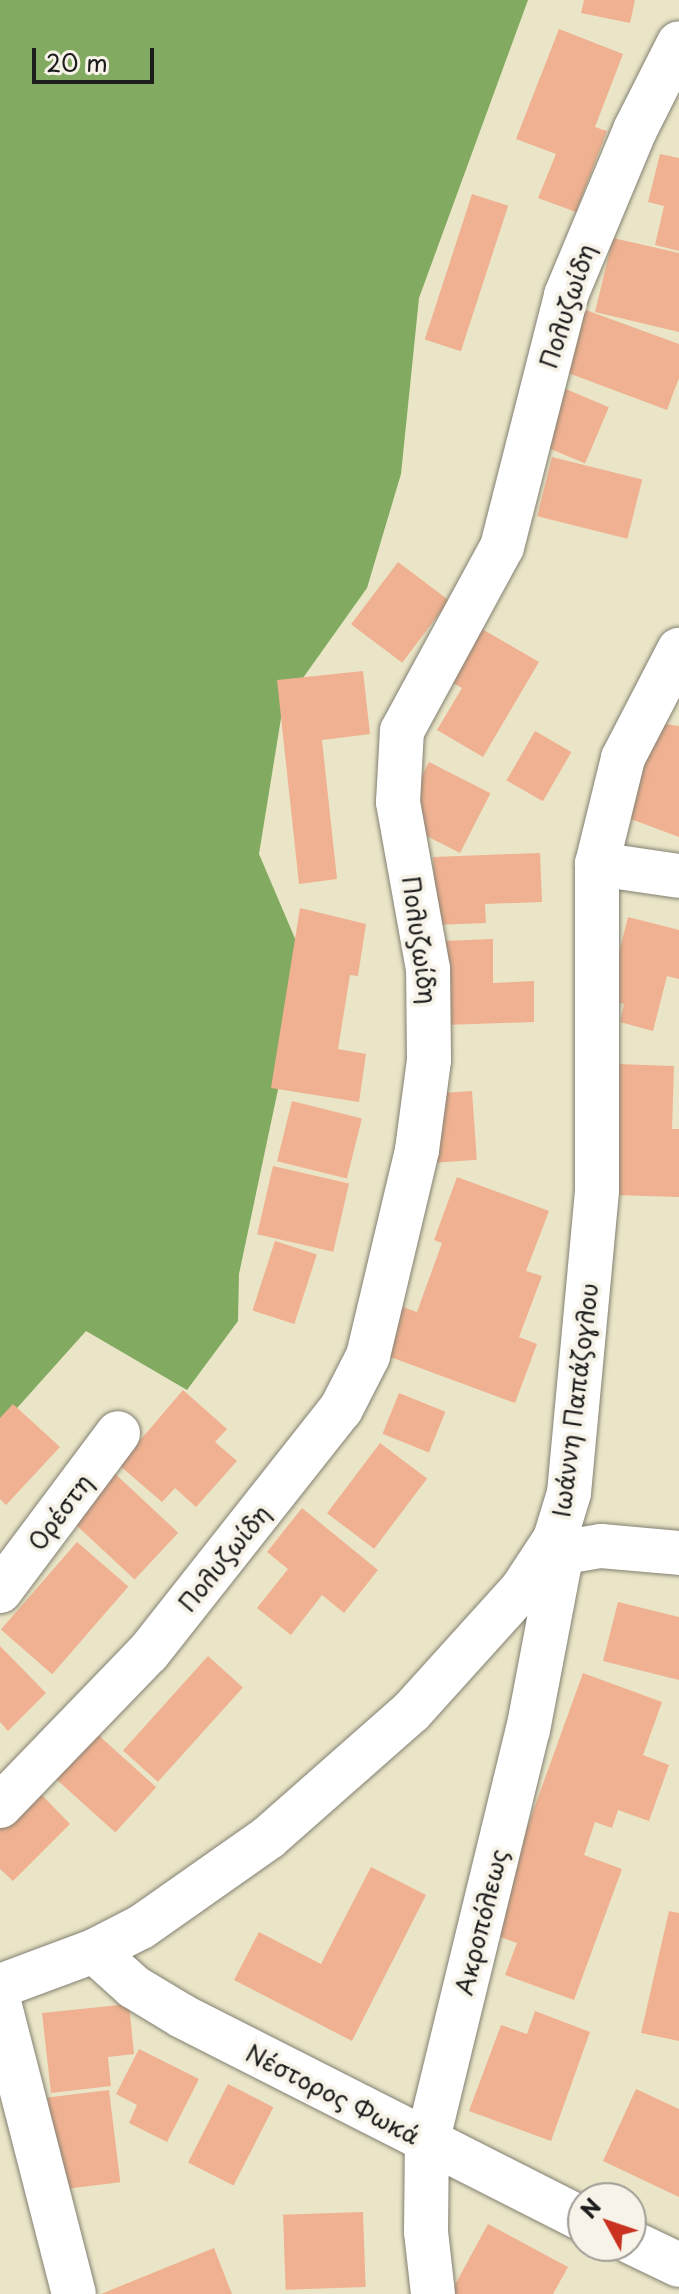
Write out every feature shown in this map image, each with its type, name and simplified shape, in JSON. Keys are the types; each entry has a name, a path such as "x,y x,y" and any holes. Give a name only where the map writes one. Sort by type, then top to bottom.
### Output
{"street":[{"name":"Πολυζωίδη","path":"0,1806 148,1653 341,1409 368,1356 417,1150 429,1060 428,969 398,802 402,731 502,547 566,295 635,130 679,43"},
{"name":"Ιωάννη Παπάζογλου","path":"0,1986 94,1951 178,1902 346,1774 498,1617 554,1553 569,1493 596,1203 597,864 623,758 679,650"},
{"path":"597,864 679,876"},
{"name":"Ορέστη","path":"0,1591 118,1433"},
{"path":"554,1553 617,1546 679,1553"},
{"name":"Ακροπόλεως","path":"433,2294 426,2232 427,2143 528,1730 554,1553"},
{"name":"Νέστορος Φωκά","path":"94,1951 172,2011 427,2143 567,2211"},
{"path":"0,2006 74,2294"},
{"path":"647,2250 679,2265"}],"green space":[{"path":"0,0 528,0 419,298 401,474 367,588 283,706 259,854 305,962 239,1274 238,1321 187,1390 86,1331 0,1427"}],"building":[{"path":"584,0 635,0 630,23 581,13"},
{"path":"559,29 623,54 595,127 607,131 576,212 538,198 556,154 516,139"},
{"path":"660,154 679,158 679,251 655,245 664,206 648,202"},
{"path":"472,194 508,206 461,351 425,340"},
{"path":"613,238 679,253 679,332 595,312"},
{"path":"583,309 679,344 679,378 667,410 560,370"},
{"path":"561,387 609,407 585,463 537,443"},
{"path":"552,457 642,479 627,539 537,516"},
{"path":"398,562 449,601 402,663 351,624"},
{"path":"477,626 539,662 483,757 437,730 462,688 446,679"},
{"path":"363,671 370,734 322,740 337,879 299,884 277,680"},
{"path":"659,723 679,726 679,837 623,816"},
{"path":"535,731 571,752 543,801 506,780"},
{"path":"429,762 490,793 460,853 399,822"},
{"path":"540,853 542,902 485,904 486,923 435,925 433,857"},
{"path":"300,908 366,924 358,976 350,975 338,1049 366,1054 359,1102 271,1088"},
{"path":"628,917 679,930 679,979 667,976 653,1031 620,1022 624,1004 607,1000"},
{"path":"493,939 493,983 534,981 534,1022 445,1025 443,941"},
{"path":"618,1064 674,1066 672,1129 679,1129 679,1197 613,1195"},
{"path":"472,1091 477,1160 433,1163 428,1094"},
{"path":"292,1101 362,1118 347,1179 277,1161"},
{"path":"273,1166 349,1184 333,1252 257,1234"},
{"path":"457,1177 549,1211 526,1271 542,1276 519,1337 537,1344 515,1403 385,1355 403,1307 417,1312 442,1243 434,1240"},
{"path":"275,1241 317,1255 294,1324 252,1310"},
{"path":"183,1390 227,1429 215,1442 237,1461 196,1507 175,1488 162,1502 119,1465"},
{"path":"399,1393 445,1412 429,1453 383,1434"},
{"path":"13,1404 60,1447 6,1505 0,1499 0,1418"},
{"path":"380,1443 427,1479 374,1549 327,1513"},
{"path":"111,1470 178,1533 135,1580 67,1517"},
{"path":"302,1508 378,1570 344,1613 322,1595 291,1635 257,1608 288,1569 267,1552"},
{"path":"77,1542 128,1587 52,1674 1,1630"},
{"path":"618,1602 679,1617 679,1680 603,1661"},
{"path":"0,1646 46,1693 8,1731 0,1722"},
{"path":"208,1656 243,1687 158,1782 123,1750"},
{"path":"583,1673 662,1702 643,1755 669,1765 649,1821 618,1810 612,1828 595,1822 584,1855 622,1869 574,2000 505,1975 517,1943 489,1933"},
{"path":"96,1733 156,1787 115,1833 55,1778"},
{"path":"38,1791 70,1824 13,1881 0,1869 0,1828"},
{"path":"371,1867 426,1895 352,2041 234,1980 259,1932 321,1964"},
{"path":"669,1911 679,1913 679,2041 641,2033"},
{"path":"129,2004 134,2054 108,2057 111,2086 51,2093 42,2013"},
{"path":"535,2011 590,2032 551,2141 469,2111 501,2025 527,2034"},
{"path":"139,2049 199,2079 167,2142 129,2123 137,2105 116,2094"},
{"path":"228,2084 273,2107 233,2186 188,2162"},
{"path":"636,2089 679,2109 679,2197 603,2161"},
{"path":"109,2090 120,2182 59,2190 47,2098"},
{"path":"363,2212 366,2287 286,2290 283,2215"},
{"path":"488,2224 568,2267 553,2294 450,2294"},
{"path":"214,2248 232,2294 101,2294"}]}
